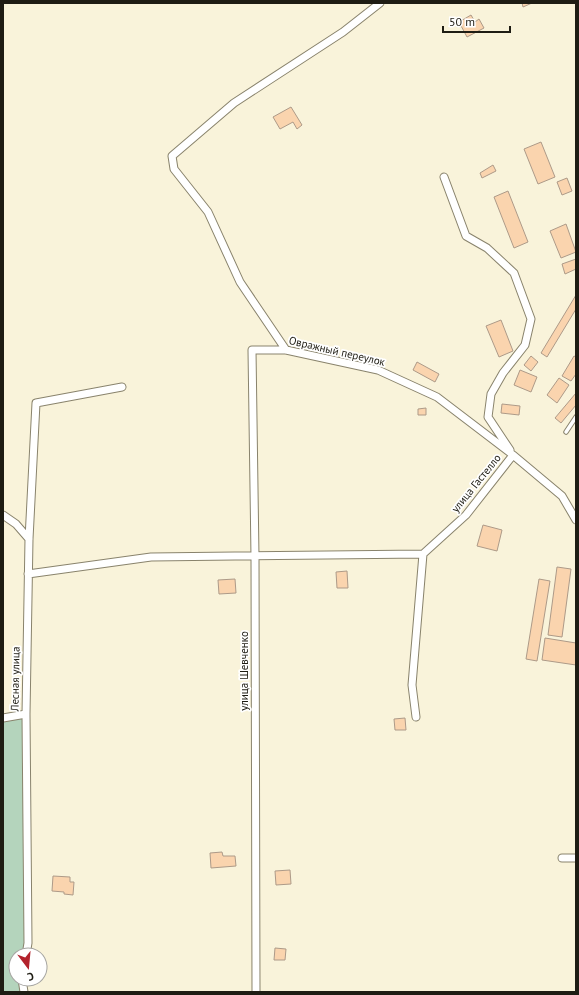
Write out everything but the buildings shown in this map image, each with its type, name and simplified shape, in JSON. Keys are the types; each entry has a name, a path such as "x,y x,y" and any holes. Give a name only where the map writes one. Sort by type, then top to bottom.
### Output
{"street":[{"path":"286,350 240,282 208,212 174,169 172,156 234,103 343,32 380,3"},
{"name":"улица Гастелло","path":"423,554 466,515 513,455 488,417 492,394 503,373 525,345 531,319 514,273 487,248 466,236 444,177"},
{"name":"Овражный переулок","path":"252,350 286,350 378,370 437,397 513,455"},
{"name":"улица Шевченко","path":"252,350 255,557 256,992"},
{"name":"Лесная улица","path":"27,947 26,714 28,574 36,403 122,387"},
{"path":"513,455 562,496 576,520"},
{"path":"3,516 16,524 29,539"},
{"path":"28,574 151,557 423,554 412,685 416,717"},
{"path":"3,718 26,714"},
{"path":"562,858 576,858"}],"lane":[{"path":"566,432 576,417"}],"green space":[{"path":"26,714 26,947 8,947 8,987 23,987 24,992 3,992 3,718"}]}
